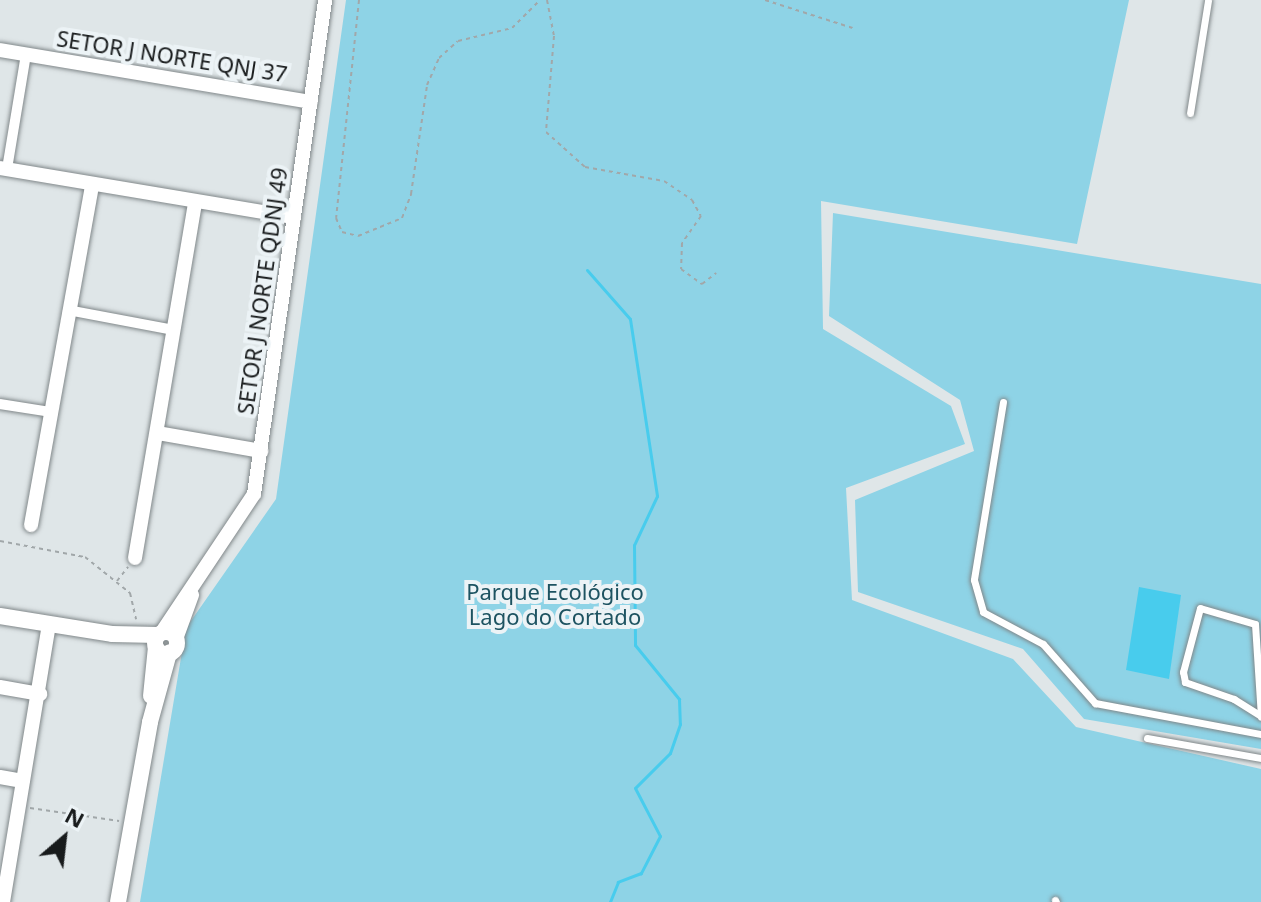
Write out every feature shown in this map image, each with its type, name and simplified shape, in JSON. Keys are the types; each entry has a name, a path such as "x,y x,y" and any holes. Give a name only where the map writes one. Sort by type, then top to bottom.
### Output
{"street":[{"name":"SETOR J NORTE QDNJ 49","path":"163,642 200,571 247,509 261,451 325,0"},
{"name":"SETOR J NORTE QNJ 37","path":"0,50 311,102"},
{"name":"SETOR J NORTE QNJ 37","path":"4,169 26,54"},
{"path":"4,169 92,186 294,217"},
{"path":"31,525 92,186"},
{"path":"135,558 195,202"},
{"path":"68,310 174,330"},
{"path":"0,404 51,412"},
{"path":"158,433 261,451"},
{"path":"0,616 163,642"},
{"path":"3,902 4,872 21,807 49,624"},
{"path":"112,634 140,635 163,642"},
{"path":"118,902 163,642"},
{"path":"0,687 40,694"},
{"path":"0,777 23,781"}],"lane":[{"path":"1190,113 1208,0"},
{"path":"1003,402 974,580 983,612 1043,644 1095,703 1261,734"},
{"path":"1200,608 1255,624 1261,717 1234,699 1185,682 1183,672 1200,608"},
{"path":"1147,738 1261,758"}],"path":[{"path":"359,0 336,218 342,232 358,236 402,218 411,194 427,85 439,58 458,41 512,28 540,0"},
{"path":"547,0 554,36 546,132 585,167 664,181 692,200 701,216 682,243 681,269 702,284 716,273"},
{"path":"765,0 853,28"},
{"path":"0,541 85,557 130,593 140,635"},
{"path":"116,582 135,558"},
{"path":"21,807 131,823"}],"green space":[{"name":"Parque Ecológico Lago do Cortado","path":"346,0 1129,0 1077,244 821,201 823,329 951,406 965,444 846,488 852,600 1013,659 1076,727 1261,769 1261,902 140,902 186,628 276,499"},
{"path":"833,213 1261,284 1261,749 1084,719 1023,649 858,592 855,500 974,451 960,400 829,316"}],"shaded area":[{"path":"1139,587 1181,595 1169,679 1126,670"}],"waterway":[{"path":"587,270 630,319 657,496 634,545 635,645 679,699 680,724 670,753 635,788 660,836 641,873 618,882 610,902"}]}
